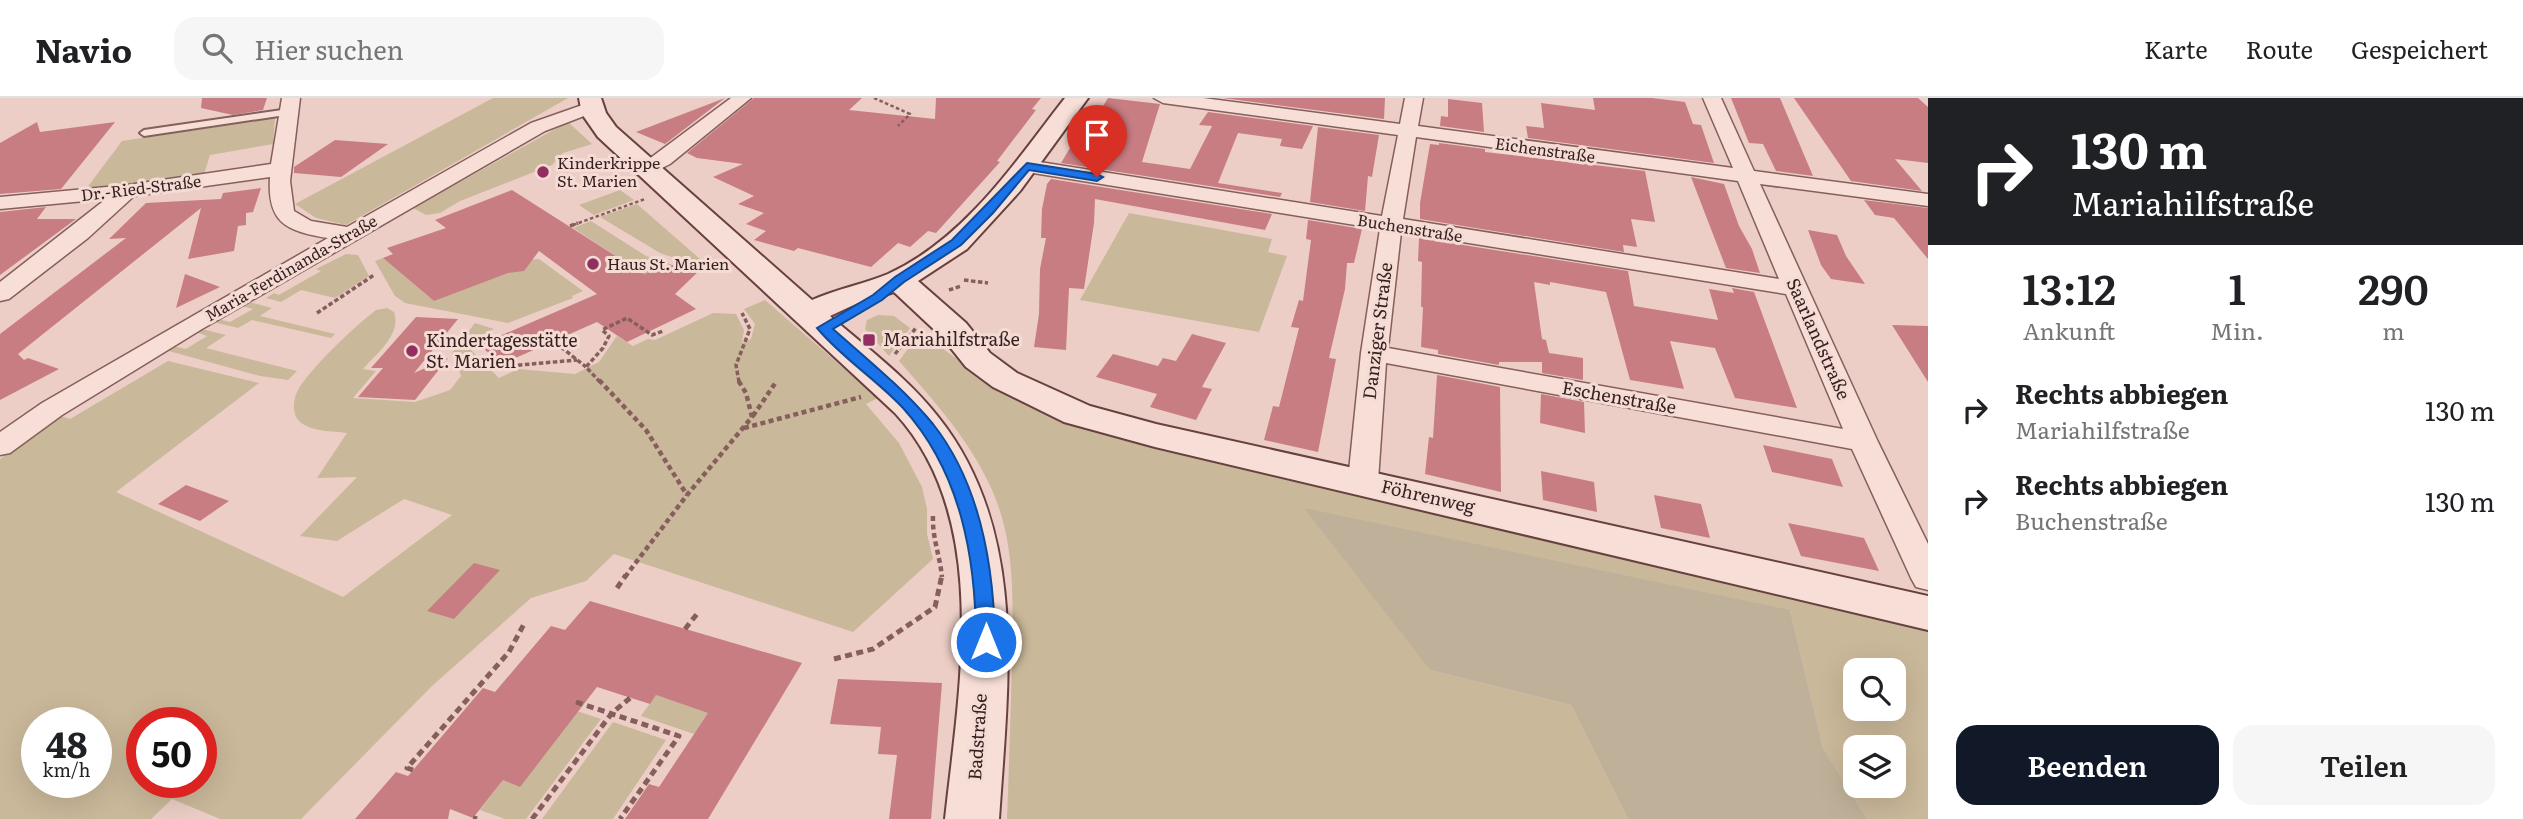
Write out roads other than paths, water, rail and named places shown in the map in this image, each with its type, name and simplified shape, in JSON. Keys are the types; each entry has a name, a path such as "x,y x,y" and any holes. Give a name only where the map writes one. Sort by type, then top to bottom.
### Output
{"street":[{"path":"647,168 663,160 742,98"},
{"path":"816,321 878,297 967,233 1027,166 1077,98"},
{"name":"Eichenstraße","path":"1163,98 1928,200"},
{"name":"Danziger Straße","path":"1363,481 1374,353 1391,225 1414,98"},
{"name":"Saarlandstraße","path":"1712,98 1863,442 1928,578"},
{"name":"Badstraße","path":"591,103 607,132 919,417 942,451 968,508 982,567 985,600 986,642 972,819"},
{"name":"Maria-Ferdinanda-Straße","path":"0,446 52,409 128,363 538,127 591,103"},
{"path":"290,105 281,169 281,208 289,219 303,225 352,234"},
{"name":"Buchenstraße","path":"1027,166 1794,288"},
{"name":"Dr.-Ried-Straße","path":"0,203 128,191 281,169"},
{"path":"0,294 80,233 128,191"},
{"name":"Föhrenweg","path":"908,275 935,329 973,355 992,372 1055,406 1077,414 1155,435 1928,613"},
{"name":"Eschenstraße","path":"1374,353 1863,442"}],"lane":[{"path":"144,133 290,105"}],"place":[{"name":"Kinderkrippe St. Marien","path":"543,172"},
{"name":"Haus St. Marien","path":"593,264"},
{"name":"Mariahilfstraße","path":"869,340"},
{"name":"Kindertagesstätte St. Marien","path":"412,351"}]}
